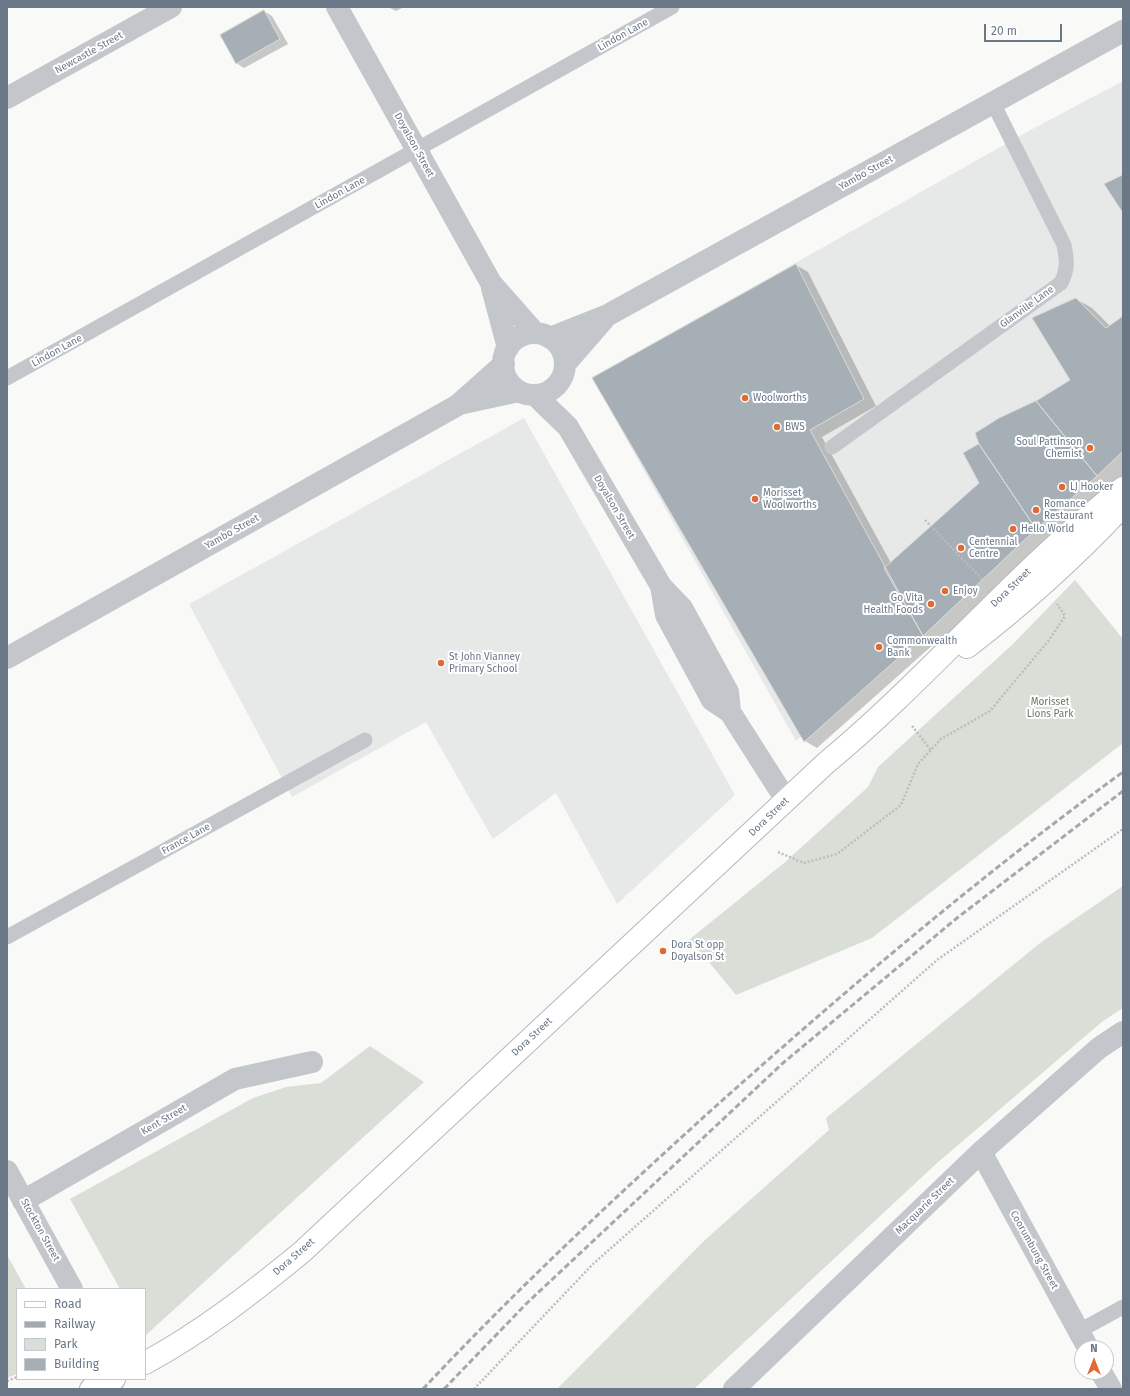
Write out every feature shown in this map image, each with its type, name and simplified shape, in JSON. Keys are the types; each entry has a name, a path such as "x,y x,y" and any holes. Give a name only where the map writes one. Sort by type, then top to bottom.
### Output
{"main road":[{"name":"Dora Street","path":"146,1362 168,1351 219,1318 302,1252 786,800 905,694 988,610 1079,523 1123,488"},
{"name":"Dora Street","path":"905,694 1002,620 1101,530 1123,506"},
{"path":"91,1389 112,1380"}],"street":[{"name":"Newcastle Street","path":"7,98 171,7"},
{"name":"Doyalson Street","path":"337,7 491,283 542,335 561,349 568,427"},
{"name":"Yambo Street","path":"542,335 608,315 1123,31"},
{"name":"Doyalson Street","path":"491,283 506,356 508,380 527,393 568,427 661,586 666,615 712,700 730,712 786,800"},
{"name":"Yambo Street","path":"563,371 608,315"},
{"path":"506,356 520,337 542,335"},
{"name":"Yambo Street","path":"7,658 458,405 506,356"},
{"path":"527,393 550,390 563,371"},
{"name":"Yambo Street","path":"458,405 527,393"},
{"name":"Macquarie Street","path":"734,1389 981,1152 1099,1048 1123,1032"},
{"name":"Kent Street","path":"23,1201 235,1079 312,1062"},
{"name":"Coorumbung Street","path":"981,1152 1084,1340"},
{"name":"Stockton Street","path":"7,1171 71,1288"},
{"path":"1106,1380 1111,1389"}],"lane":[{"name":"Lindon Lane","path":"7,378 672,7"},
{"name":"Glanville Lane","path":"832,447 1061,283 1066,273 1067,261 1064,245 992,103"},
{"name":"France Lane","path":"7,937 365,740"},
{"path":"1084,1340 1123,1306"}],"path":[{"path":"925,520 986,583"},
{"path":"778,852 804,863 836,854 901,805 918,764 941,739 990,711 1049,640 1064,616 1055,601"},
{"path":"912,726 931,750"},
{"path":"474,1389 593,1264 937,960 1123,829"}],"shaded area":[{"path":"1123,81 1123,442 796,741 592,378 1025,133"},
{"name":"St John Vianney Primary School","path":"524,418 735,795 617,904 556,793 493,839 426,722 292,797 189,604"}],"green space":[{"name":"Morisset Lions Park","path":"1075,580 1123,639 1123,743 872,938 736,995 690,939 784,863 868,787 878,767 1013,644"},
{"path":"1123,886 1123,1008 1103,1021 936,1164 694,1389 557,1389 706,1239 829,1130 826,1118 1040,943"},
{"path":"370,1046 424,1082 146,1335 146,1288 119,1288 70,1199 253,1098 286,1087 321,1083"},
{"path":"7,1255 25,1288 16,1288 16,1374 7,1378"}],"building":[{"path":"264,10 280,39 236,64 220,35"},
{"path":"1123,175 1123,213 1104,184"},
{"name":"Morisset Woolworths","path":"796,264 864,399 810,430 923,636 804,742 592,378"},
{"path":"1076,298 1106,328 1123,316 1123,451 1097,476 1036,401 1070,380 1032,318"},
{"path":"1036,401 1097,476 1036,529 979,444 975,433 999,418"},
{"name":"Centennial Centre","path":"979,444 1036,529 923,636 884,568 979,483 963,453"}],"railway":[{"path":"423,1389 457,1353 562,1249 756,1070 962,895 1123,772"},
{"path":"444,1389 527,1303 783,1063 957,918 1123,791"}],"place":[{"name":"Woolworths","path":"745,398"},
{"name":"BWS","path":"777,427"},
{"name":"Soul Pattinson Chemist","path":"1090,448"},
{"name":"LJ Hooker","path":"1062,487"},
{"name":"Morisset Woolworths","path":"755,499"},
{"name":"Romance Restaurant","path":"1036,510"},
{"name":"Hello World","path":"1013,529"},
{"name":"Centennial Centre","path":"961,548"},
{"name":"Enjoy","path":"945,591"},
{"name":"Go Vita Health Foods","path":"931,604"},
{"name":"Commonwealth Bank","path":"879,647"},
{"name":"St John Vianney Primary School","path":"441,663"},
{"name":"Dora St opp Doyalson St","path":"663,951"}]}
